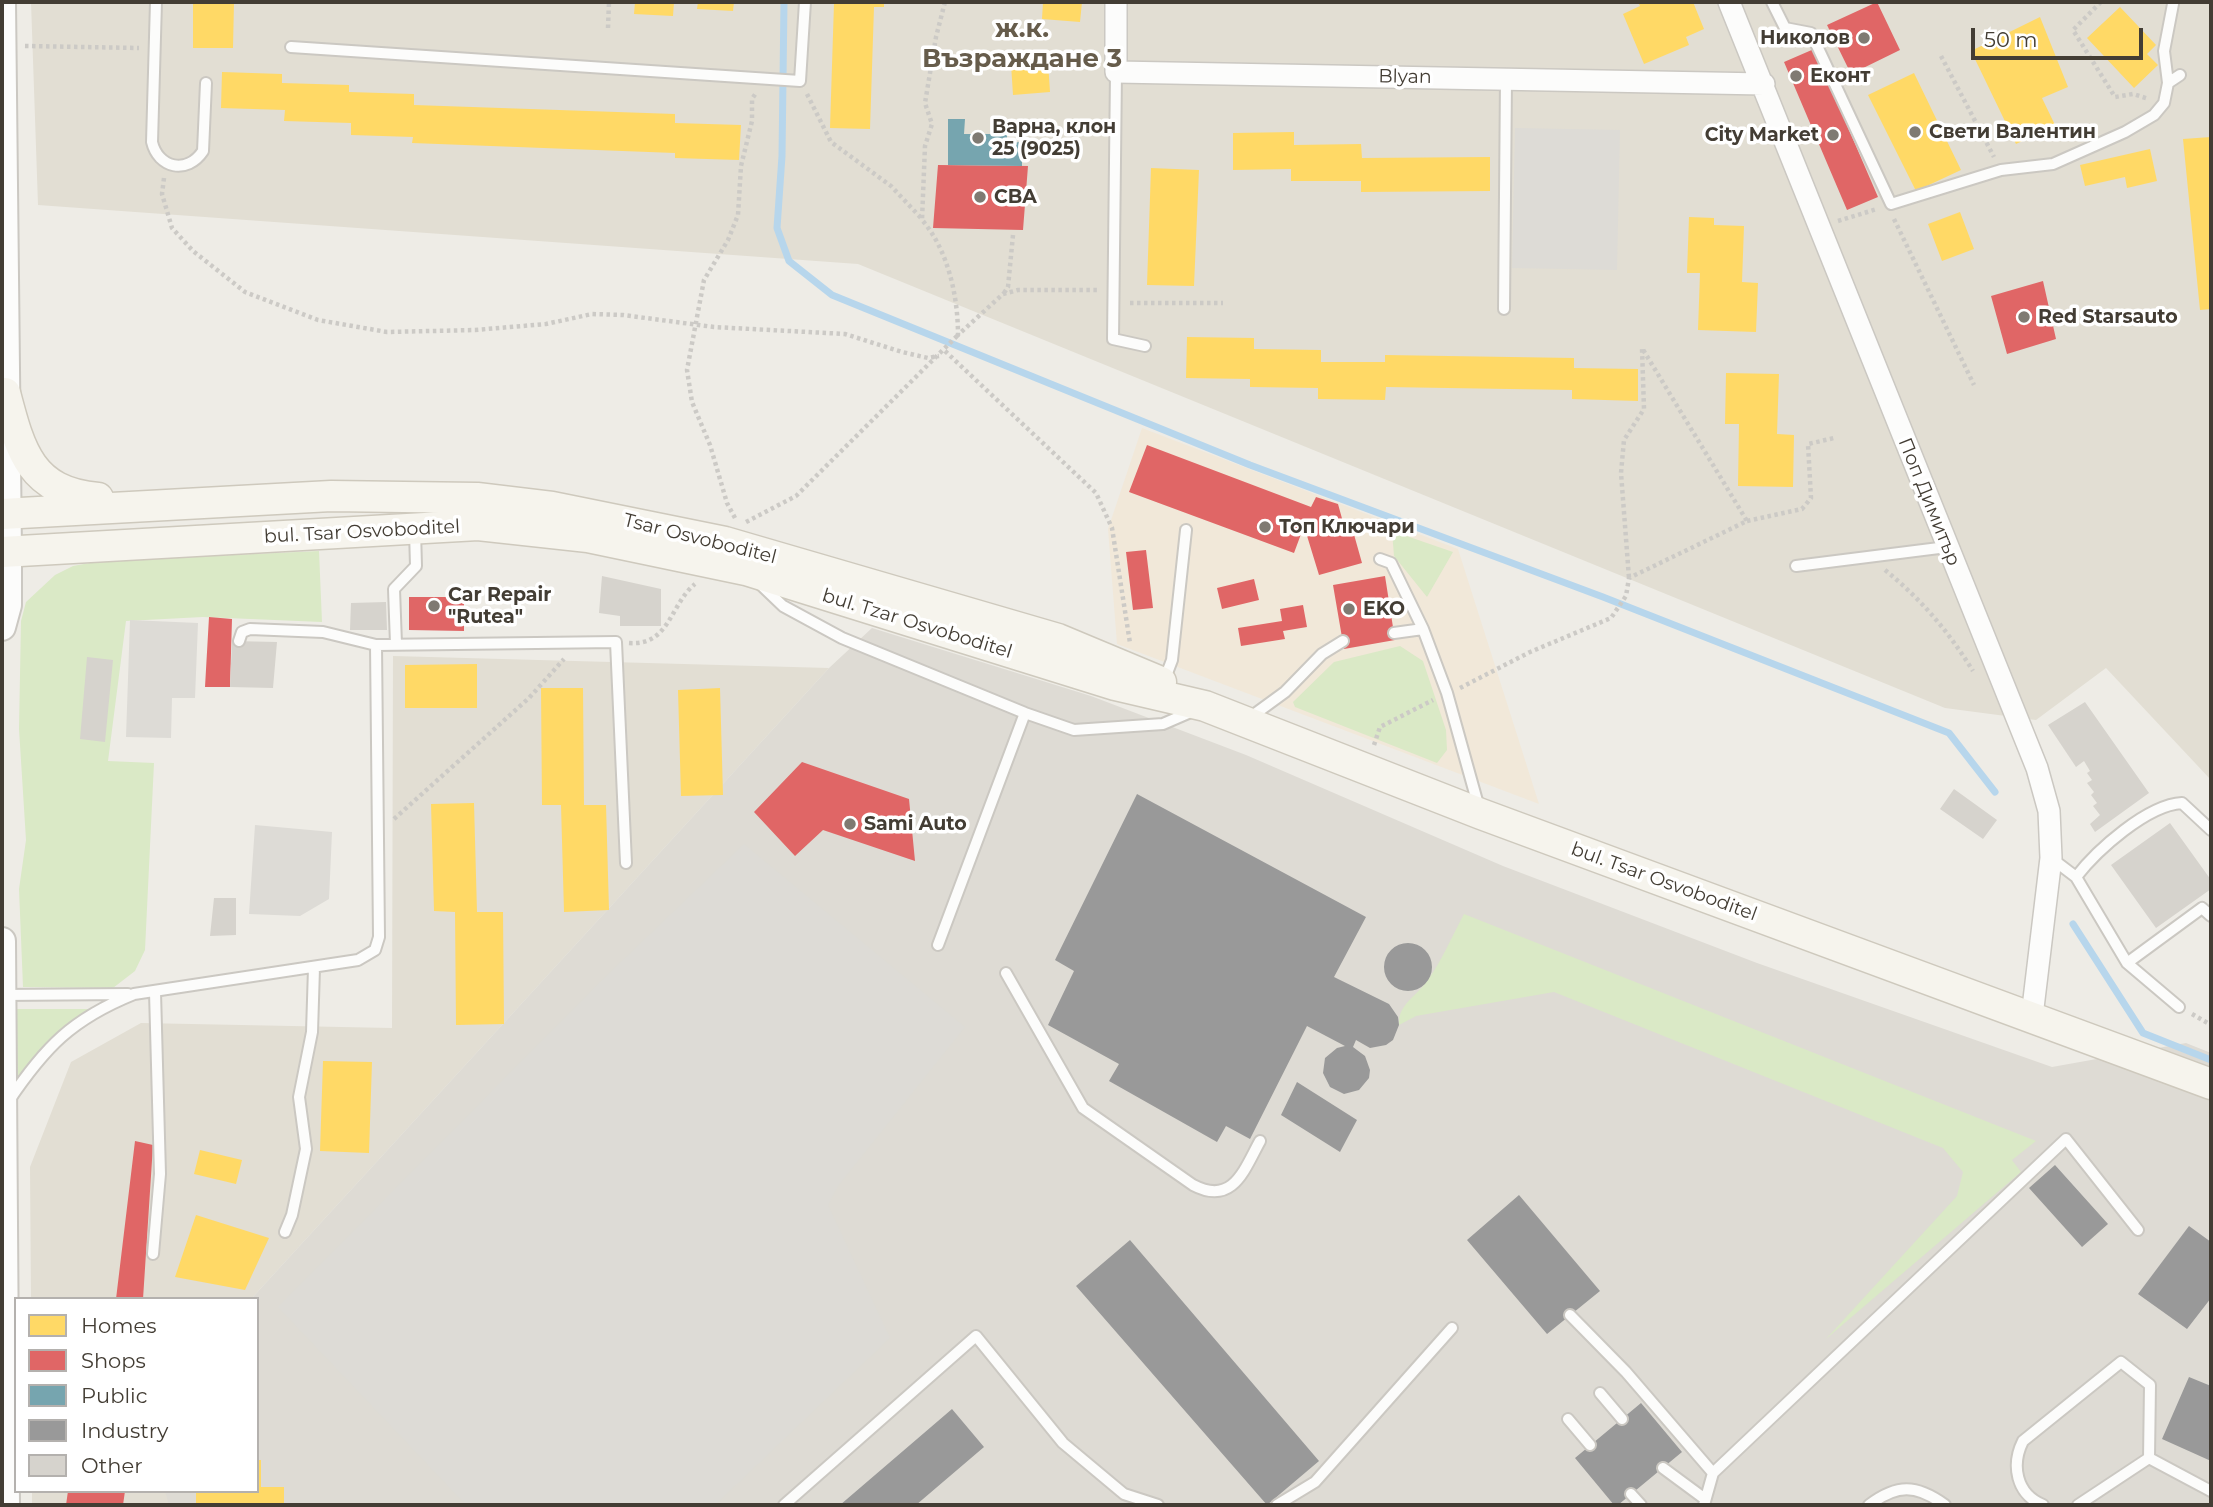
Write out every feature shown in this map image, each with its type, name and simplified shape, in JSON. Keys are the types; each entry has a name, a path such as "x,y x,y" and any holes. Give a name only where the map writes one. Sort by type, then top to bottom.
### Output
{"main road":[{"path":"5,393 20,447 29,464 51,485 69,493 90,497 172,504"},
{"name":"Tsar Osvoboditel","path":"172,504 331,496 416,496 477,498 552,507 725,542 1058,639 1135,670 1205,706"},
{"path":"4,513 172,504"},
{"name":"bul. Tsar Osvoboditel","path":"5,552 478,526 521,528 645,548 732,568 1115,685 1205,706 1481,814 2211,1084"}],"street":[{"path":"2,2 4,513 8,605 2,627"},
{"path":"1116,2 1116,72"},
{"name":"Поп Димитър","path":"1729,2 2037,768 2049,811 2051,858 2032,1016"},
{"name":"Blyan","path":"1116,72 1764,84"},
{"path":"2,941 6,1505"}],"lane":[{"path":"156,2 152,142 159,158 166,163 183,166 203,152 206,83"},
{"path":"291,47 800,81 805,2"},
{"path":"1772,2 1786,28 1811,33 1891,204 2001,170 2053,164 2125,132 2154,115 2164,103 2168,83 2164,51 2174,4"},
{"path":"1116,72 1113,339 1145,346"},
{"path":"2168,83 2180,75"},
{"path":"1504,309 1506,79"},
{"path":"396,645 394,589 416,566 415,528"},
{"path":"1163,683 1172,660 1186,530"},
{"path":"1796,566 1871,559 1947,547"},
{"path":"1380,559 1391,563 1423,629 1447,693 1481,814"},
{"path":"732,568 783,606 842,638 1074,730 1163,724 1205,706"},
{"path":"239,641 242,632 250,629 323,632 376,645 616,642 626,863"},
{"path":"1394,633 1423,629"},
{"path":"268,642 270,635 279,631"},
{"path":"1245,721 1285,692 1322,654 1343,641"},
{"path":"2,995 155,992 314,968 365,958 375,950 379,937 376,645"},
{"path":"938,945 1026,713"},
{"path":"2076,877 2091,857 2147,815 2168,804 2182,803 2211,830"},
{"path":"2051,858 2076,877 2127,963 2179,1007"},
{"path":"2127,963 2202,908 2211,916"},
{"path":"285,1232 292,1215 306,1149 299,1097 312,1032 314,968"},
{"path":"1006,973 1083,1108 1193,1185 1213,1192 1233,1185 1260,1141"},
{"path":"153,1254 160,1174 155,992"},
{"path":"3,1110 33,1065 71,1026 103,1006 134,994"},
{"path":"1663,1468 1704,1502 1713,1473 2066,1139 2138,1230"},
{"path":"1570,1315 1626,1371 1713,1473"},
{"path":"1277,1505 1315,1482 1452,1328"},
{"path":"784,1505 976,1336 1063,1443 1124,1494 1158,1505"},
{"path":"2043,1505 2027,1495 2019,1483 2016,1461 2023,1441 2120,1362 2150,1385 2149,1458"},
{"path":"1600,1392 1622,1419"},
{"path":"1568,1419 1590,1445"},
{"path":"2149,1458 2211,1491"},
{"path":"2078,1505 2149,1458"},
{"path":"1869,1505 1885,1493 1899,1489 1933,1496 1945,1505"},
{"path":"1631,1494 1641,1505"}],"path":[{"path":"608,29 610,2"},
{"path":"922,220 925,146 932,124 925,103 945,2"},
{"path":"2101,2 2073,30 2115,97 2133,94 2164,103"},
{"path":"4,45 155,48"},
{"path":"1941,56 2001,170"},
{"path":"767,78 752,99 752,121 741,166 738,215 728,240 704,280 694,324 688,386 727,503 741,527 796,496 1003,294 1009,283 1013,235"},
{"path":"800,81 831,142 891,186 935,235 944,258 958,313 958,335"},
{"path":"166,163 164,206 172,228 193,251 245,292 318,320 387,332 546,324 592,314 845,334 902,352 928,358 939,356"},
{"path":"1820,226 1891,204 1894,218 1974,385"},
{"path":"1003,294 1018,290 1114,290"},
{"path":"1114,303 1223,303"},
{"path":"1366,767 1380,727 1530,652 1611,618 1626,596 1629,578 1621,473 1624,440 1644,408 1642,348 1747,521"},
{"path":"945,350 1033,431 1096,493 1104,506 1112,528 1135,670"},
{"path":"1629,578 1747,521 1802,509 1811,498 1808,444 1834,438"},
{"path":"1871,559 1919,598 1952,637 1977,679"},
{"path":"616,642 638,644 654,640 667,628 682,594 732,568"},
{"path":"378,833 529,698 581,643"}],"shaded area":[{"path":"31,2 2211,2 2211,780 2106,668 2036,720 1945,708 858,264 38,205"},
{"path":"1515,128 1620,130 1617,270 1512,268"},
{"path":"1142,428 1458,549 1539,804 1117,644 1108,529"},
{"path":"130,620 198,623 195,698 172,698 171,738 126,737"},
{"path":"872,628 1091,696 1246,755 1503,866 1757,963 2052,1067 2186,1043 2211,1053 2211,1505 169,1505 166,1493 259,1493 259,1297 253,1297 829,668"},
{"path":"393,656 829,668 253,1297 31,1297 30,1167 71,1062 141,1023 392,1028"},
{"path":"255,825 332,832 329,899 300,916 249,914"},
{"path":"744,844 965,1027 838,1186 828,1205 890,1338 715,1505 466,1505 278,1307 600,982"},
{"path":"32,1493 169,1493 172,1505 32,1505"}],"green space":[{"path":"1392,531 1453,552 1427,597 1394,556"},
{"path":"319,551 322,622 203,617 126,621 108,761 154,763 145,950 135,971 113,988 23,987 19,889 26,840 19,729 21,621 26,602 55,575 73,566 100,561"},
{"path":"1400,646 1423,661 1446,730 1447,750 1437,763 1295,707 1293,702 1334,662"},
{"path":"1464,914 2036,1141 2012,1160 2021,1172 1826,1339 1957,1196 1963,1172 1943,1148 1554,992 1416,1016 1399,1025 1401,1012 1432,973"},
{"path":"10,1009 90,1009 45,1047 8,1093"}],"building: Homes":[{"path":"193,2 234,2 233,48 193,48"},
{"path":"635,2 674,2 673,16 634,14"},
{"path":"698,2 734,2 733,11 697,9"},
{"path":"884,2 884,7 874,7 870,129 830,128 834,3"},
{"path":"1043,2 1082,2 1080,22 1042,19"},
{"path":"1638,2 1693,2 1704,29 1686,37 1689,45 1644,64 1623,14 1640,6"},
{"path":"2120,7 2156,45 2147,54 2158,65 2134,88 2087,38"},
{"path":"2040,17 2068,87 2042,98 2055,125 2016,144 1973,55 1975,49"},
{"path":"1021,57 1034,57 1034,63 1048,62 1050,92 1013,95 1011,64 1022,63"},
{"path":"222,72 282,74 282,83 349,85 349,92 414,94 414,105 675,114 675,123 741,125 739,160 675,158 675,153 412,143 413,137 351,135 351,123 284,121 285,110 221,108"},
{"name":"Свети Валентин","path":"1914,73 1961,170 1916,191 1868,95"},
{"path":"1294,132 1294,145 1361,144 1362,158 1490,157 1490,191 1361,192 1361,181 1291,181 1291,169 1233,170 1233,133"},
{"path":"2211,137 2211,309 2200,310 2183,139"},
{"path":"2150,149 2157,181 2127,188 2125,177 2085,186 2080,165"},
{"path":"1151,168 1199,170 1194,286 1147,285"},
{"path":"1960,212 1974,249 1942,261 1928,224"},
{"path":"1689,217 1714,218 1714,225 1744,226 1742,282 1758,283 1756,332 1698,330 1700,273 1687,273"},
{"path":"1187,337 1254,338 1254,349 1321,350 1321,362 1385,362 1385,355 1574,358 1574,368 1638,369 1638,401 1572,399 1572,390 1386,387 1385,400 1318,399 1318,388 1250,387 1250,379 1186,378"},
{"path":"1726,373 1779,374 1777,434 1794,435 1793,487 1738,486 1739,424 1725,424"},
{"path":"477,664 477,708 405,708 405,665"},
{"path":"541,688 583,688 584,805 606,805 609,910 564,912 561,805 542,805"},
{"path":"720,688 723,795 681,796 678,690"},
{"path":"474,803 477,912 503,912 504,1024 456,1025 455,912 434,911 431,804"},
{"path":"323,1061 372,1062 369,1153 320,1151"},
{"path":"200,1150 242,1160 236,1184 194,1174"},
{"path":"196,1215 269,1238 245,1290 175,1277"},
{"path":"259,1460 261,1487 284,1487 284,1505 196,1505 196,1493 259,1493"}],"building: Shops":[{"name":"Николов","path":"1877,2 1900,50 1851,74 1827,25"},
{"name":"City Market","path":"1814,49 1878,197 1847,210 1784,62"},
{"name":"CBA","path":"938,165 1028,166 1023,230 933,228"},
{"name":"Red Starsauto","path":"2043,281 2056,339 2007,354 1991,296"},
{"path":"1147,445 1311,507 1316,497 1338,504 1346,533 1353,531 1362,563 1319,575 1304,526 1294,553 1129,492"},
{"path":"1146,550 1153,608 1133,610 1126,552"},
{"path":"1385,576 1395,640 1344,649 1333,585"},
{"path":"1254,579 1259,600 1222,609 1217,588"},
{"path":"409,597 464,597 464,631 409,630"},
{"path":"1303,605 1307,627 1283,631 1285,639 1241,646 1238,628 1282,621 1280,609"},
{"path":"209,617 232,619 230,687 205,687"},
{"path":"802,762 909,799 915,861 823,830 795,856 754,812"},
{"path":"135,1141 153,1145 143,1297 116,1297"},
{"path":"68,1493 125,1493 123,1505 66,1505"}],"building: Public":[{"name":"Варна, клон 25 (9025)","path":"948,119 965,119 964,134 1007,134 1007,143 1022,142 1022,166 948,165"}],"building: Industry":[{"path":"1137,794 1366,917 1334,977 1389,1004 1398,1017 1399,1025 1393,1040 1386,1045 1370,1048 1356,1040 1353,1047 1365,1056 1370,1070 1369,1078 1359,1090 1344,1094 1330,1087 1323,1073 1325,1058 1337,1048 1345,1046 1307,1026 1250,1139 1226,1126 1217,1142 1109,1081 1119,1064 1048,1025 1074,971 1055,960"},
{"path":"1408,943 1425,950 1432,967 1425,984 1408,991 1391,984 1384,967 1391,950"},
{"path":"1297,1082 1357,1120 1340,1152 1281,1115"},
{"path":"2055,1165 2108,1224 2082,1247 2029,1188"},
{"path":"1519,1195 1600,1291 1547,1334 1467,1240"},
{"path":"2189,1226 2211,1242 2211,1298 2187,1329 2138,1294"},
{"path":"1130,1240 1319,1461 1267,1505 1076,1286"},
{"path":"2189,1377 2211,1386 2211,1461 2162,1439"},
{"path":"1641,1403 1682,1452 1618,1505 1614,1505 1575,1458"},
{"path":"952,1409 984,1447 916,1505 840,1505"}],"building: Other":[{"path":"602,576 661,589 661,626 620,626 620,616 599,613"},
{"path":"386,602 387,630 350,630 351,603"},
{"path":"232,641 277,642 273,688 230,687"},
{"path":"87,657 113,660 105,742 80,739"},
{"path":"2085,702 2149,793 2095,832 2090,824 2100,815 2093,806 2097,803 2091,795 2094,792 2087,783 2092,780 2087,773 2090,771 2084,761 2076,767 2048,725"},
{"path":"1954,789 1997,820 1983,839 1940,809"},
{"path":"2170,823 2211,880 2211,889 2156,928 2111,865"},
{"path":"214,898 236,898 236,935 210,936"}],"waterway":[{"path":"784,2 782,156 777,228 789,261 832,295 1250,465 1603,597 1949,733 1995,792"},
{"path":"2073,924 2143,1033 2211,1060"}],"place":[{"name":"Николов","path":"1864,38"},
{"name":"Еконт","path":"1796,76"},
{"name":"Свети Валентин","path":"1915,132"},
{"name":"City Market","path":"1833,135"},
{"name":"Варна, клон 25 (9025)","path":"978,138"},
{"name":"CBA","path":"980,197"},
{"name":"Red Starsauto","path":"2024,317"},
{"name":"Топ Ключари","path":"1265,527"},
{"name":"Car Repair \"Rutea\"","path":"434,606"},
{"name":"EKO","path":"1349,609"},
{"name":"Sami Auto","path":"850,824"}],"district":[{"name":"ж.к. Възраждане 3","path":"1022,44"}]}
